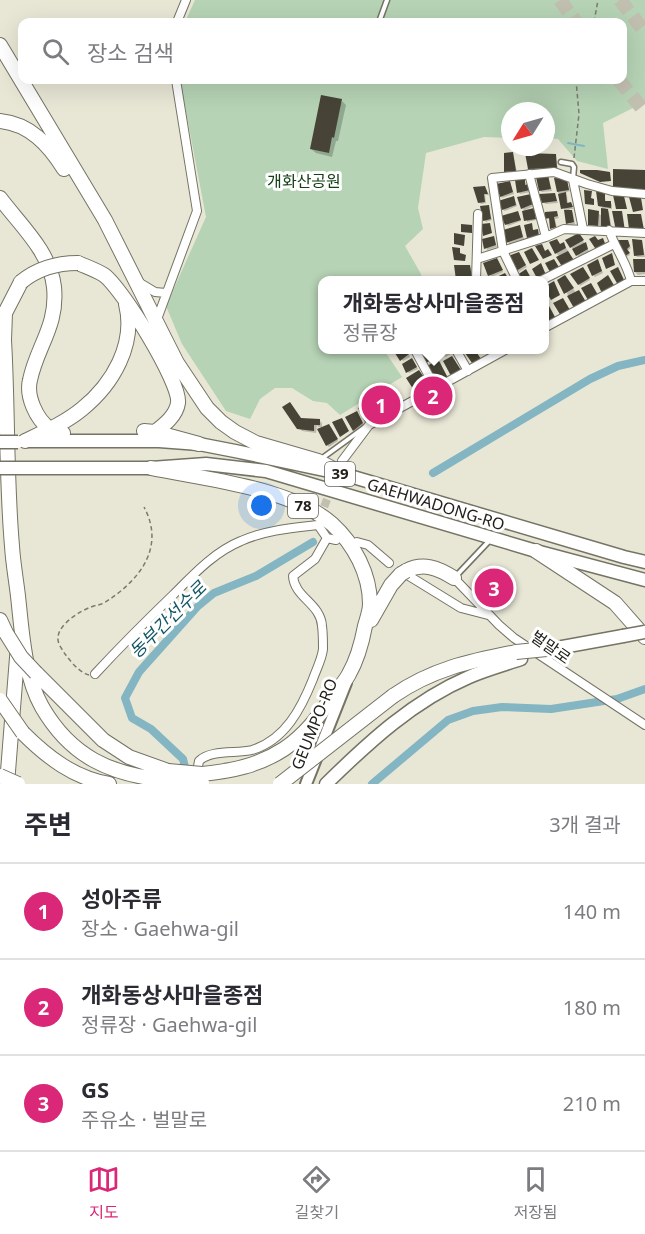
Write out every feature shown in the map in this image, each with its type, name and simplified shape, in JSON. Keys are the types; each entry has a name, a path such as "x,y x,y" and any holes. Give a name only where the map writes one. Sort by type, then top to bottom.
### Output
{"highway":[{"path":"0,45 18,75"},
{"path":"23,84 105,220 177,363 201,399 221,422 256,443 342,467"},
{"path":"0,121 13,122 35,134 57,158 124,272 142,296"},
{"path":"0,198 37,244 52,277 53,314 30,379 29,391 36,412 57,431"},
{"path":"199,444 149,431 174,413 178,403 177,393 174,383 125,299 105,276 78,263 55,265 21,282 5,313 4,340 12,546 26,659 41,706 71,744 104,766 124,774 167,776 202,781 264,760 284,749 314,723 349,674"},
{"path":"21,441 57,431 107,383 118,366 128,330 129,314 125,299"},
{"name":"78","path":"151,468 268,492 298,503 332,524 362,564 369,584 370,606 363,635 349,674"},
{"path":"536,551 615,603 645,634"},
{"path":"363,635 391,585 413,567 424,565 444,571 454,578"},
{"path":"0,781 5,784 20,625"},
{"path":"3,627 21,657 104,740 129,757 167,776"},
{"path":"280,784 393,696 421,679 458,664 557,648"},
{"path":"0,700 23,733 58,764 90,779 109,784"},
{"path":"0,776 18,784"}],"main road":[{"name":"GAEHWADONG-RO","path":"0,442 159,441 199,444 342,467 624,558 645,562"},
{"name":"GAEHWADONG-RO","path":"0,468 151,468 206,464 266,471 536,551 645,580"},
{"path":"557,648 645,634"},
{"path":"326,784 402,715 431,696 518,656"},
{"name":"GEUMPO-RO","path":"306,784 349,674"}],"street":[{"path":"179,18 186,0"},
{"path":"156,323 197,211 177,84"},
{"path":"515,276 504,251 492,178 554,172 573,180 612,190 645,194"},
{"path":"529,174 546,237"},
{"path":"573,180 583,229"},
{"path":"476,276 478,214"},
{"path":"477,260 564,229 645,233"},
{"path":"609,230 614,244 628,267 631,281"},
{"path":"549,277 614,244"},
{"path":"134,278 155,292 166,293"},
{"path":"549,325 631,281 645,281"},
{"path":"417,354 436,389"},
{"path":"458,354 468,371"},
{"path":"342,467 369,425 496,354"},
{"path":"95,674 140,625 221,552 240,541 273,530 318,525 327,538 336,540"},
{"path":"202,781 197,769 202,758 250,750 267,744 287,727 302,703 323,650 322,623 318,611 297,589 292,576 315,559 327,538"},
{"path":"357,542 368,544 389,563"},
{"path":"405,574 461,608 490,615"},
{"name":"벌말로","path":"454,578 514,638 645,725"}],"lane":[{"path":"380,18 387,0"},
{"path":"561,162 572,164 574,167 573,180"},
{"path":"318,461 361,428 369,425"},
{"path":"454,578 492,538"}],"path":[{"path":"595,18 598,0"},
{"path":"573,161 579,114 576,84"},
{"path":"95,674 86,675 81,672 67,657 58,637 61,628 69,621 90,607 102,604 123,588 149,558 153,537 149,516 144,507"}],"green space":[{"name":"개화산공원","path":"195,0 645,0 645,102 603,123 608,169 577,161 558,139 555,139 555,102 501,102 501,138 484,137 426,153 418,208 423,229 405,246 421,276 318,276 318,354 387,354 402,377 340,415 327,403 313,401 292,388 275,388 260,399 250,419 226,411 182,344 166,306 206,217 181,84 627,84 627,18 187,18"}],"building":[{"path":"321,95 342,99 329,153 310,149"},
{"path":"556,154 557,168 528,169 526,156 555,156"},
{"path":"504,156 514,156 516,171 504,172"},
{"path":"613,169 645,170 645,190 613,187"},
{"path":"580,170 610,172 611,181 600,182 580,173"},
{"path":"548,175 551,189 539,191 536,177"},
{"path":"554,178 567,179 569,190 557,192"},
{"path":"525,179 525,185 529,184 530,190 517,193 515,180"},
{"path":"510,181 513,192 500,197 496,184"},
{"path":"485,186 488,194 484,194 485,202 478,203 473,187"},
{"path":"584,190 592,191 591,198 594,199 594,205 585,204"},
{"path":"596,191 605,192 605,201 611,201 611,208 598,206"},
{"path":"566,192 567,203 571,202 573,207 561,209 558,194"},
{"path":"555,193 557,201 542,203 539,194"},
{"path":"531,194 533,204 521,209 517,197"},
{"path":"613,195 624,196 627,209 616,209"},
{"path":"514,196 516,205 502,210 498,201"},
{"path":"629,197 641,198 643,210 633,212"},
{"path":"489,205 491,219 483,221 480,206"},
{"path":"534,208 536,219 524,221 522,211"},
{"path":"601,208 608,209 611,229 601,228"},
{"path":"588,209 599,211 598,226 588,225"},
{"path":"564,210 572,210 574,222 566,224"},
{"path":"518,211 521,220 505,225 501,216"},
{"path":"557,211 558,216 554,217 556,227 550,229 549,218 545,219 545,212"},
{"path":"612,211 622,211 625,231 616,231"},
{"path":"627,214 641,214 644,230 629,229"},
{"path":"490,223 492,233 483,236 481,224"},
{"path":"532,223 533,230 538,229 539,236 527,238 524,225"},
{"path":"461,224 472,225 472,233 461,232"},
{"path":"520,225 523,237 506,243 503,230"},
{"path":"454,233 465,235 464,246 454,244"},
{"path":"579,233 584,240 570,248 565,240"},
{"path":"494,236 496,245 484,249 482,239"},
{"path":"595,236 598,240 603,238 606,246 597,251 589,239"},
{"path":"557,239 560,244 564,242 566,248 555,254 549,242"},
{"path":"632,239 642,240 644,255 634,256"},
{"path":"617,240 628,240 630,246 627,249 630,253 623,257"},
{"path":"586,242 588,249 576,256 572,249"},
{"path":"542,244 545,251 548,249 552,255 543,259 535,246"},
{"path":"452,247 460,248 460,253 466,255 465,261 454,260"},
{"path":"532,248 539,260 530,264 524,252"},
{"path":"568,251 575,262 563,268 556,257"},
{"path":"519,252 526,265 516,271 508,256"},
{"path":"612,253 615,265 606,269 602,258"},
{"path":"497,258 503,270 488,276 483,263"},
{"path":"554,259 560,269 551,274 545,263"},
{"path":"598,259 602,271 592,276 587,265"},
{"path":"633,259 645,259 645,272 634,272"},
{"path":"541,263 546,275 536,276 532,269"},
{"path":"454,265 470,265 472,276 455,276"},
{"path":"583,267 590,278 578,285 570,274"},
{"path":"618,267 625,282 618,285 610,271"},
{"path":"526,269 530,276 518,276"},
{"path":"565,275 574,288 564,294 557,280"},
{"path":"608,275 615,287 602,293 597,283"},
{"path":"554,281 560,295 551,300 549,296 549,284"},
{"path":"591,283 598,295 588,300 581,288"},
{"path":"579,290 586,302 574,308 567,296"},
{"path":"563,298 570,310 561,316 553,303"},
{"path":"549,306 555,317 549,321"},
{"path":"396,354 409,354 400,361"},
{"path":"422,354 432,354 434,358 426,363"},
{"path":"466,354 478,354 481,359 472,363"},
{"path":"452,356 461,370 451,376 443,361"},
{"path":"412,358 417,367 406,373 402,364"},
{"path":"438,359 448,378 435,384 426,367"},
{"path":"419,370 430,386 417,395 406,378"},
{"path":"379,396 383,403 387,400 390,410 384,413 381,406 376,410 372,401"},
{"path":"290,402 301,418 320,419 320,425 314,425 314,431 297,429 282,407"},
{"path":"368,402 377,418 366,424 358,408"},
{"path":"357,411 363,423 353,431 345,417"},
{"path":"342,418 349,431 340,437 332,422"},
{"path":"329,424 338,439 326,446 317,429"}],"waterway":[{"path":"568,143 584,146"},
{"name":"동부간선수로","path":"433,473 590,379 618,366 645,360"},
{"name":"동부간선수로","path":"187,775 183,759 151,729 132,718 125,698 139,672 197,607 214,593 256,576 313,542"},
{"name":"동부간선수로","path":"372,784 448,720 473,711 502,707 551,709 617,699 645,689"}],"tunnel":[{"path":"560,0 573,18"},
{"path":"620,0 645,32"},
{"path":"622,84 645,112"},
{"path":"320,518 338,470"}],"place":[{"name":"개화동상사마을종점","path":"433,396"},
{"name":"성아주류","path":"381,405"},
{"name":"GS","path":"494,588"}]}
